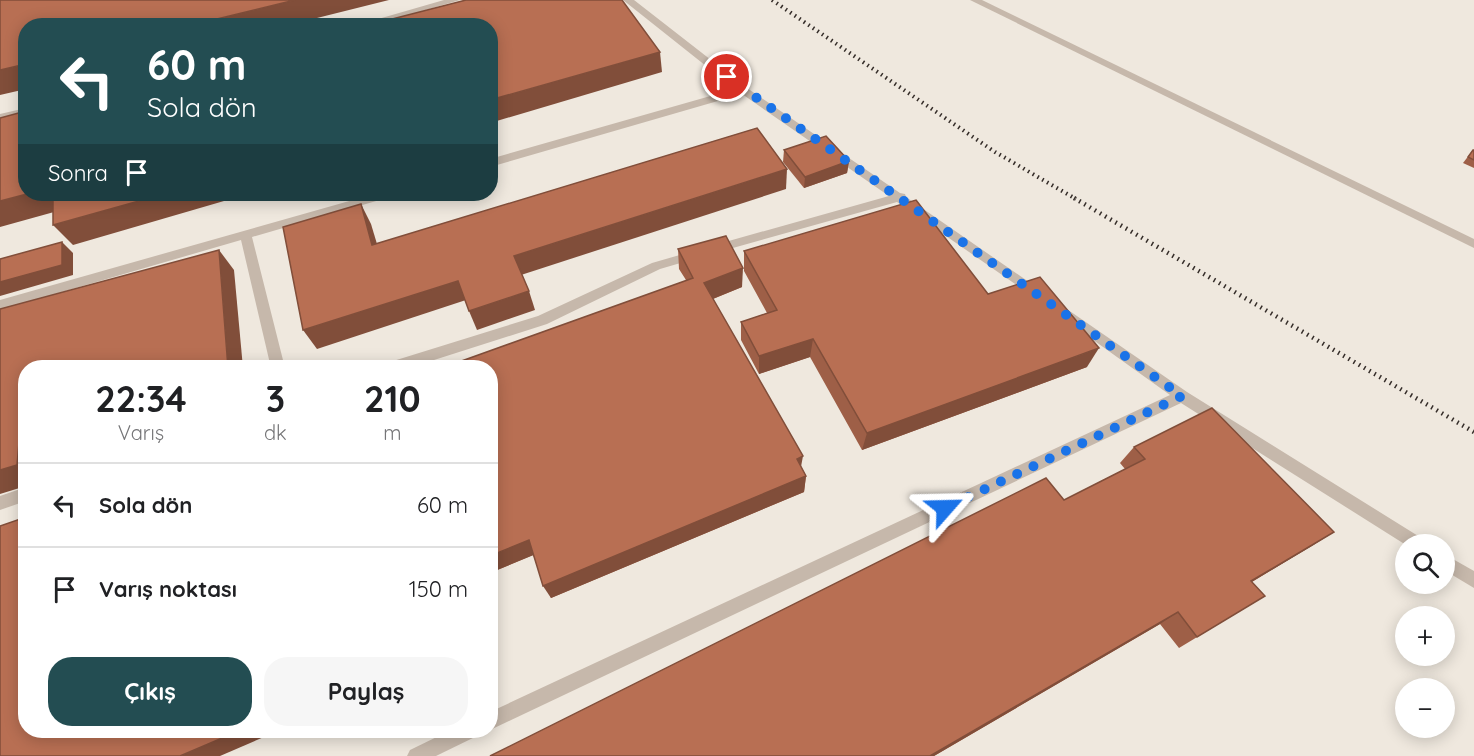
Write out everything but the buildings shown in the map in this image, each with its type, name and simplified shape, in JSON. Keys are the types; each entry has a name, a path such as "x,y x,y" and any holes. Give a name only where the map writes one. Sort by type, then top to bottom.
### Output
{"lane":[{"path":"388,18 455,0"},
{"path":"628,0 743,90 901,197 1182,396 1402,534"},
{"path":"975,0 1474,244"},
{"path":"498,161 743,90"},
{"path":"0,117 18,113"},
{"path":"415,360 542,320 656,266 901,197"},
{"path":"0,305 361,201"},
{"path":"245,234 276,360"},
{"path":"498,717 1182,396"},
{"path":"0,503 18,497"},
{"path":"1455,568 1474,580"},
{"path":"416,756 454,738"}],"railway":[{"path":"772,0 995,152 1076,199"},
{"path":"1074,198 1474,432"}],"route":[{"path":"727,77 1182,396 945,508"}]}
